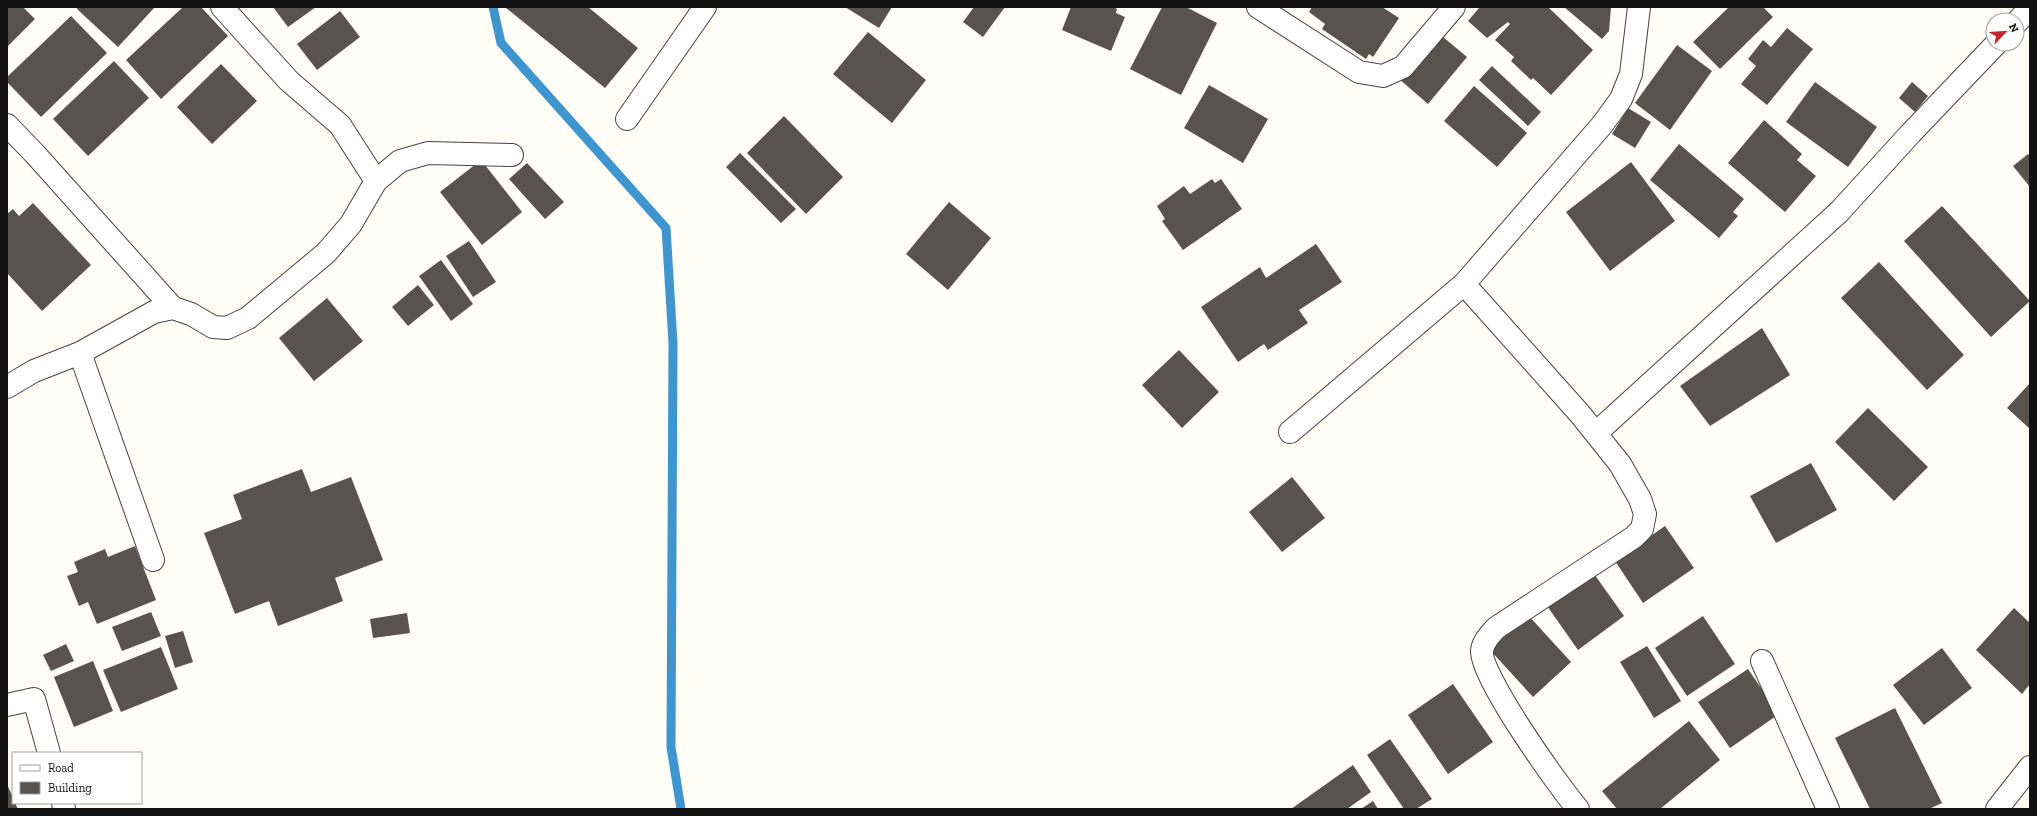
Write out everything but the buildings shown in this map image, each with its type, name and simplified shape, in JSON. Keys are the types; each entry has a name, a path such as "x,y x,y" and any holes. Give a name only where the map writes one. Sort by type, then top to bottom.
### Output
{"street":[{"path":"222,7 289,81 340,125 376,181"},
{"path":"627,119 705,7"},
{"path":"1258,7 1359,72 1383,76 1403,67 1454,7"},
{"path":"1290,432 1464,284 1602,125 1621,99 1631,74 1639,7"},
{"path":"1596,433 1839,212 1911,133 1988,52"},
{"path":"7,125 36,154 173,308 191,314 213,327 227,328 248,318 326,253 351,224 376,181 400,161 428,153 512,155"},
{"path":"1464,284 1596,433 1620,464 1640,499 1645,514 1642,529 1634,537 1496,628 1487,637 1482,651 1485,668 1532,748 1578,809"},
{"path":"7,387 34,371 80,353 154,312 173,308"},
{"path":"80,353 153,560"},
{"path":"1762,661 1828,809"},
{"path":"7,705 34,699 49,752"},
{"path":"1998,809 2030,767"}],"waterway":[{"path":"493,7 501,43 666,228 673,343 671,747 681,809"}]}
